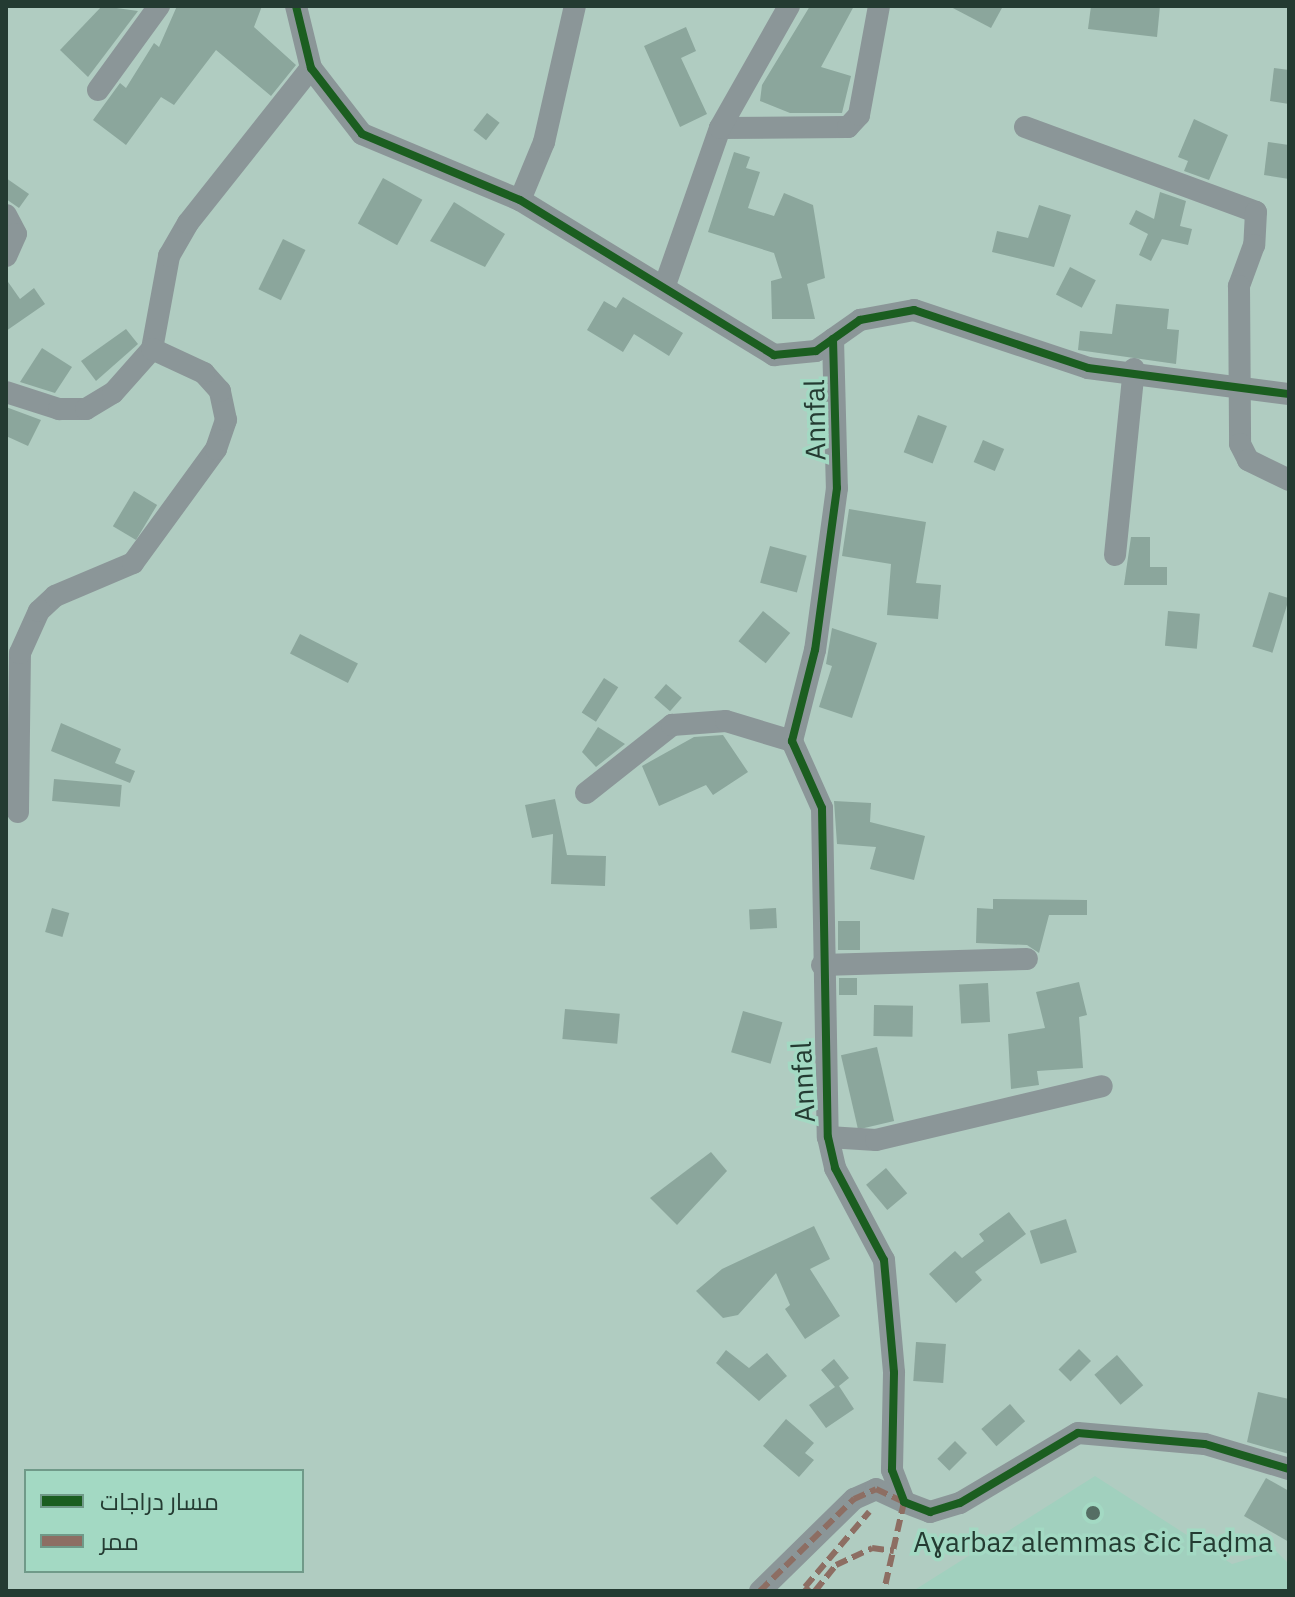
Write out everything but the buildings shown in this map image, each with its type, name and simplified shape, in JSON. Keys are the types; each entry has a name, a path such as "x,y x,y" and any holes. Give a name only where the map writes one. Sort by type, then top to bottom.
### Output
{"street":[{"path":"98,90 159,6"},
{"path":"296,6 311,68 362,134 520,200 665,285 774,355 816,351 860,320 914,310 1088,368 1134,369 1245,390 1289,394"},
{"path":"520,200 544,142 575,6"},
{"path":"665,285 720,128 789,6"},
{"path":"720,128 848,127 859,115 879,6"},
{"path":"6,392 59,409 86,409 113,393 152,349 169,256 240,150 311,68"},
{"path":"1025,127 1256,212 1254,245 1239,286 1236,345 1245,390 1240,444 1248,460 1289,480"},
{"path":"6,215 16,234 6,256"},
{"name":"Annfal","path":"833,339 837,488 815,650 792,741 822,808 822,965 828,1137 835,1168 884,1260 894,1373 892,1470 904,1502"},
{"path":"18,812 20,653 39,611 55,596 133,563 216,449 226,420 220,391 204,373 152,349"},
{"path":"1115,555 1134,369"},
{"path":"586,793 672,725 726,721 792,741"},
{"path":"822,965 1027,959"},
{"path":"828,1137 876,1140 1102,1086"},
{"path":"760,1591 854,1499 876,1489 930,1512 960,1503 1078,1433 1205,1444 1289,1469"}],"shaded area":[{"name":"Aɣarbaz alemmas Ɛic Faḍma","path":"1095,1476 1232,1564 1276,1551 1289,1564 1289,1591 913,1591"}],"marked path":[{"path":"760,1591 854,1499 876,1489 904,1502 884,1591"},
{"path":"809,1591 805,1587 869,1512"},
{"path":"815,1591 836,1565 872,1548 894,1551"}],"cycle path":[{"path":"296,6 311,68 362,134 520,200 774,355 816,351 860,320 914,310 1088,368 1289,394"},
{"path":"833,339 837,488 815,650 792,741 822,808 828,1137 835,1168 884,1260 894,1373 892,1470 904,1502 930,1512 960,1503 1078,1433 1205,1444 1289,1469"}],"place":[{"name":"Aɣarbaz alemmas Ɛic Faḍma","path":"1093,1513"}]}
